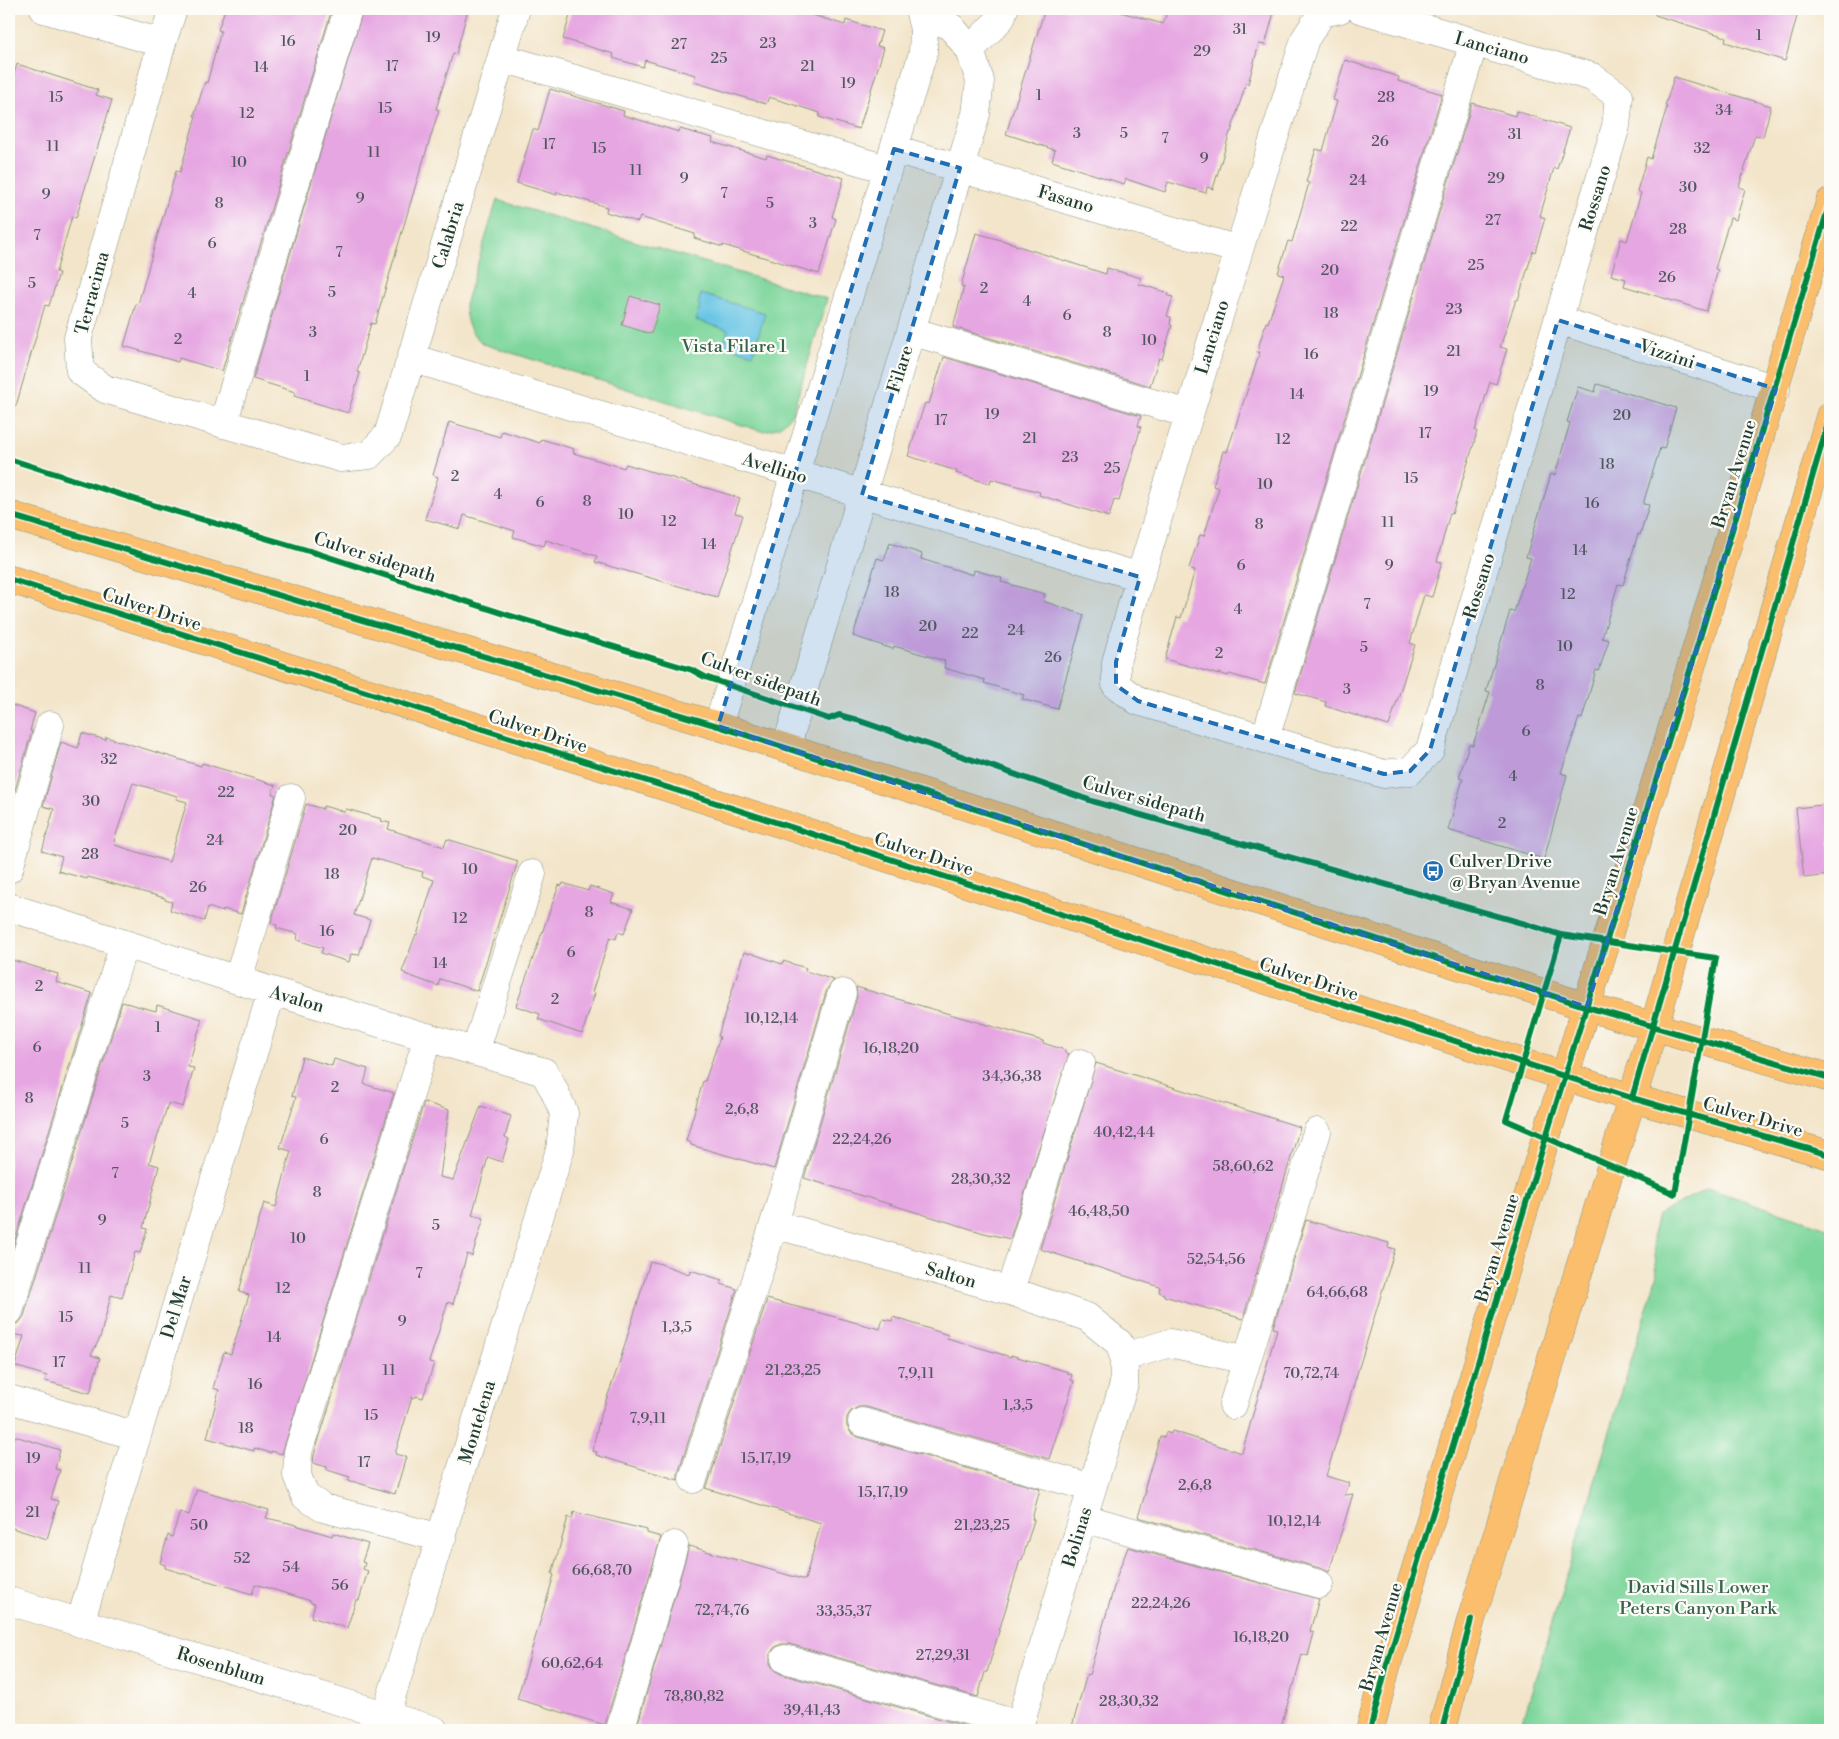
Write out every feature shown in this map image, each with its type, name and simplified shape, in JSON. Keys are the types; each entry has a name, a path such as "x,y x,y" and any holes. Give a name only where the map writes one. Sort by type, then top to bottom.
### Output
{"main road":[{"name":"Bryan Avenue","path":"1370,1730 1387,1664 1564,1077 1776,389 1830,202"},
{"path":"1442,1730 1471,1620 1654,1027 1830,416"},
{"path":"9,515 718,726 1587,1006 1830,1078"},
{"name":"Culver Drive","path":"9,580 726,806 1564,1077 1830,1155"}],"street":[{"path":"44,9 162,43"},
{"name":"Terracima","path":"173,9 78,338 80,371 105,389 224,424 341,458 369,455"},
{"path":"224,424 348,9"},
{"name":"Calabria","path":"369,455 388,435 516,9"},
{"path":"718,726 923,53 924,29 919,9"},
{"name":"Filare","path":"786,748 976,114 980,81 970,50 952,28 923,9"},
{"path":"970,50 1001,18 1004,9"},
{"name":"Lanciano","path":"1116,685 1116,662 1140,577 1305,39 1322,13 1340,9"},
{"name":"Lanciano","path":"1360,9 1592,77 1619,96"},
{"path":"1265,739 1474,42"},
{"name":"Fasano","path":"502,58 890,159 960,168 1239,250"},
{"name":"Rossano","path":"1116,685 1138,701 1384,774 1410,771 1430,750 1616,126 1619,96"},
{"name":"Vizzini","path":"1558,320 1776,389"},
{"path":"911,331 1189,414"},
{"name":"Avellino","path":"411,358 1140,577"},
{"path":"9,869 50,724"},
{"path":"238,980 291,798"},
{"path":"475,1052 532,874"},
{"name":"Avalon","path":"10,902 124,944 272,991 544,1072 564,1113"},
{"path":"9,1311 124,944"},
{"name":"Del Mar","path":"80,1623 272,991"},
{"path":"693,1479 774,1224 842,993"},
{"path":"428,1037 298,1452 297,1475 306,1496 323,1508 442,1538"},
{"path":"1010,1291 1081,1063"},
{"name":"Montelena","path":"383,1723 442,1538 560,1150 564,1113"},
{"path":"1233,1405 1317,1132"},
{"name":"Salton","path":"774,1224 1010,1291 1087,1317 1122,1350"},
{"path":"1122,1350 1170,1343 1247,1360"},
{"name":"Bolinas","path":"1019,1727 1124,1384 1122,1350"},
{"path":"9,1399 137,1436"},
{"path":"862,1422 1092,1488"},
{"path":"1083,1518 1319,1584"},
{"path":"620,1730 674,1545"},
{"name":"Rosenblum","path":"9,1601 383,1723 434,1730"},
{"path":"784,1660 1019,1727"}],"highlighted area":[{"path":"894,149 960,168 862,495 1140,577 1116,662 1116,685 1138,701 1384,774 1410,771 1430,750 1558,320 1776,389 1587,1007 718,726"}],"green space":[{"name":"Vista Filare 1","path":"497,200 827,299 793,412 780,426 761,431 483,344 469,327 465,305"},
{"name":"David Sills Lower Peters Canyon Park","path":"1707,1188 1830,1229 1830,1730 1520,1730 1657,1275 1653,1235 1658,1215"}],"water":[{"path":"701,294 765,313 753,354 724,345 728,330 696,320"}],"building":[{"path":"225,9 332,9 222,371 179,358 178,362 124,346 176,171 180,172 196,116 194,116 205,82 207,83 221,31 218,30"},
{"path":"363,9 468,9 456,54 453,53 436,109 439,110 375,324 371,323 357,372 360,373 348,413 294,396 295,392 253,379"},
{"path":"572,9 793,9 845,25 846,20 882,31 877,46 884,48 859,129 819,117 820,113 769,97 766,104 694,82 695,75 645,60 643,67 613,58 614,54 563,39"},
{"path":"1045,9 1110,9 1163,24 1168,9 1275,9 1265,45 1259,44 1248,84 1246,83 1213,189 1207,187 1206,193 1168,182 1165,192 1126,179 1124,184 1052,161 1055,150 1006,134"},
{"path":"1656,9 1799,9 1785,61 1725,42 1726,37 1655,15"},
{"path":"1345,60 1399,77 1398,81 1442,94 1265,684 1229,674 1228,676 1219,673 1219,675 1165,659 1177,617 1181,618 1195,570 1189,568 1200,535 1204,536 1219,488 1213,486 1223,451 1227,452 1260,352 1257,352 1266,322 1268,323 1284,275 1278,273 1288,241 1292,242 1309,183 1306,182 1316,149 1323,151 1337,101 1333,100"},
{"path":"17,64 98,90 96,95 112,100 76,218 72,216 56,272 59,273 49,306 45,305 16,406 9,405 9,92"},
{"path":"1674,77 1771,106 1763,137 1755,135 1739,187 1745,189 1736,220 1730,218 1715,269 1718,270 1706,311 1624,286 1626,279 1611,275 1621,239 1627,241 1641,193 1637,191 1647,157 1651,159"},
{"path":"550,89 624,111 623,115 679,132 680,129 713,138 712,142 766,158 767,155 844,178 832,217 836,219 819,274 694,238 695,234 640,217 638,222 606,212 607,207 557,192 557,195 517,183 533,129 538,131"},
{"path":"1472,103 1515,116 1516,111 1570,128 1557,169 1554,168 1540,216 1545,218 1535,252 1533,251 1518,300 1516,300 1500,347 1507,349 1496,384 1490,382 1475,431 1477,431 1474,443 1452,514 1450,513 1437,561 1442,562 1432,597 1424,595 1410,643 1415,645 1389,726 1325,706 1326,702 1295,693"},
{"path":"976,233 1106,274 1107,268 1141,278 1139,284 1169,293 1168,296 1173,297 1167,316 1171,317 1170,325 1172,325 1162,359 1159,358 1150,386 953,327 964,287 961,286"},
{"path":"630,296 660,305 651,334 622,325"},
{"path":"944,357 1141,416 1138,426 1141,427 1119,501 1114,500 1109,517 1039,495 1040,492 991,479 990,484 956,473 957,471 908,456 925,403 929,404"},
{"path":"1597,384 1676,408 1664,449 1660,448 1643,504 1649,505 1640,535 1638,534 1623,585 1618,584 1602,638 1609,640 1599,671 1596,670 1582,719 1579,718 1561,773 1567,775 1544,859 1448,830 1463,779 1459,778 1469,744 1473,745 1490,692 1486,691 1510,611 1514,612 1531,558 1526,557 1551,474 1555,475 1570,423 1567,422 1578,387 1595,392"},
{"path":"449,422 500,437 502,431 540,443 541,439 574,449 573,453 624,468 626,464 740,498 735,513 743,515 717,597 595,562 597,556 546,540 544,546 513,537 515,531 464,515 460,529 425,519 438,477 433,475"},
{"path":"890,543 922,554 921,559 973,575 974,570 1002,578 1001,582 1045,594 1043,601 1084,615 1057,709 1022,699 1024,695 984,683 985,680 944,668 945,661 894,646 893,649 853,636 877,558 884,560"},
{"path":"9,704 35,713 30,731 32,731 13,797 9,795"},
{"path":"82,733 106,740 106,737 201,766 202,763 275,785 272,794 276,795 241,914 223,909 223,912 208,907 204,921 170,910 172,902 165,900 165,898 88,877 87,879 58,871 62,857 42,851 54,809 43,806 61,742 78,748","holes":["133,783 177,796 176,799 187,802 169,862 115,845 116,841 114,841"]},
{"path":"306,804 345,812 346,809 382,819 381,821 390,823 388,829 444,847 447,839 518,861 477,991 440,979 438,986 402,972 417,935 434,880 422,876 423,872 372,858 354,915 370,920 359,955 351,954 349,962 321,953 323,948 297,940 298,934 276,928 277,925 271,923"},
{"path":"1830,804 1830,875 1804,878 1796,808"},
{"path":"563,883 588,891 590,886 614,894 611,902 633,909 624,934 618,932 616,939 610,937 592,992 595,993 582,1034 538,1019 540,1014 516,1006 559,885 562,886"},
{"path":"744,952 782,964 783,961 806,968 805,971 834,980 827,989 774,1169 691,1145 691,1143 686,1141 703,1081 705,1081 720,1037 718,1036"},
{"path":"9,959 58,974 56,982 92,993 9,1260"},
{"path":"856,987 1043,1041 1043,1043 1065,1050 1065,1053 1069,1054 1010,1239 984,1233 804,1178 857,997"},
{"path":"122,1002 156,1011 157,1005 202,1019 188,1067 194,1068 183,1107 168,1104 149,1163 159,1166 143,1228 147,1229 140,1253 135,1252 122,1298 111,1295 100,1338 91,1355 100,1358 90,1393 45,1381 47,1376 15,1366 24,1336 9,1334 9,1326 19,1323 24,1316"},
{"path":"302,1057 332,1066 334,1059 368,1069 364,1084 394,1093 282,1454 254,1448 254,1451 207,1438 219,1390 213,1388 224,1352 231,1354 249,1295 239,1292 254,1236 264,1203 276,1207 291,1151 280,1148 296,1097 292,1096"},
{"path":"1096,1063 1300,1127 1243,1319 1164,1296 1164,1294 1159,1292 1160,1287 1040,1249"},
{"path":"424,1102 449,1110 440,1177 453,1180 481,1106 511,1116 505,1137 509,1139 502,1162 488,1157 472,1215 484,1218 472,1256 467,1254 453,1304 448,1302 429,1362 434,1363 423,1398 412,1397 395,1454 406,1457 395,1494 348,1480 350,1477 327,1470 327,1467 313,1463"},
{"path":"1306,1220 1389,1243 1388,1247 1395,1249 1326,1476 1349,1483 1345,1495 1353,1494 1329,1572 1138,1517 1160,1436 1164,1437 1166,1432 1171,1434 1172,1431 1242,1453 1277,1329 1273,1328"},
{"path":"650,1262 689,1274 690,1270 722,1280 721,1284 737,1289 678,1474 678,1480 596,1455 597,1452 592,1451 600,1417 618,1367"},
{"path":"767,1299 880,1329 883,1319 892,1321 893,1317 948,1335 947,1338 1011,1357 1011,1355 1068,1372 1072,1375 1071,1380 1074,1381 1049,1459 866,1407 858,1407 851,1411 847,1417 847,1426 851,1433 858,1437 1040,1489 1032,1519 1034,1520 978,1697 789,1644 781,1644 774,1648 770,1654 770,1663 774,1670 781,1674 969,1727 968,1730 636,1730 689,1546 805,1580 821,1523 705,1488 708,1484"},
{"path":"15,1436 60,1450 55,1469 60,1470 51,1499 58,1501 47,1539 9,1527 9,1437 14,1439"},
{"path":"197,1489 269,1510 266,1518 332,1536 333,1533 368,1544 362,1562 365,1563 363,1569 368,1571 359,1600 356,1600 347,1628 311,1617 315,1604 311,1603 311,1601 255,1584 252,1594 165,1568 165,1565 160,1563 168,1535 172,1537 180,1512 189,1515"},
{"path":"574,1512 647,1530 647,1533 661,1537 605,1725 517,1699 554,1575 552,1574 568,1517 572,1519"},
{"path":"1128,1547 1319,1599 1310,1631 1314,1633 1308,1656 1302,1654 1280,1730 1071,1730 1118,1573"}],"cycle path":[{"path":"1370,1730 1387,1664 1546,1137 1692,664 1830,202"},
{"path":"1632,1098 1830,416"},
{"name":"Culver sidepath","path":"9,459 150,504 316,553 508,615 692,670 705,677 829,719 839,715 857,720 1095,802 1561,935"},
{"path":"9,515 718,726 1587,1007 1830,1078"},
{"path":"9,579 707,800 1632,1098 1830,1155"},
{"path":"1561,935 1716,958 1675,1194 1506,1120 1561,935"},
{"path":"1442,1730 1471,1620"}],"place":[{"name":"Culver Drive @ Bryan Avenue","path":"1433,871"}]}
